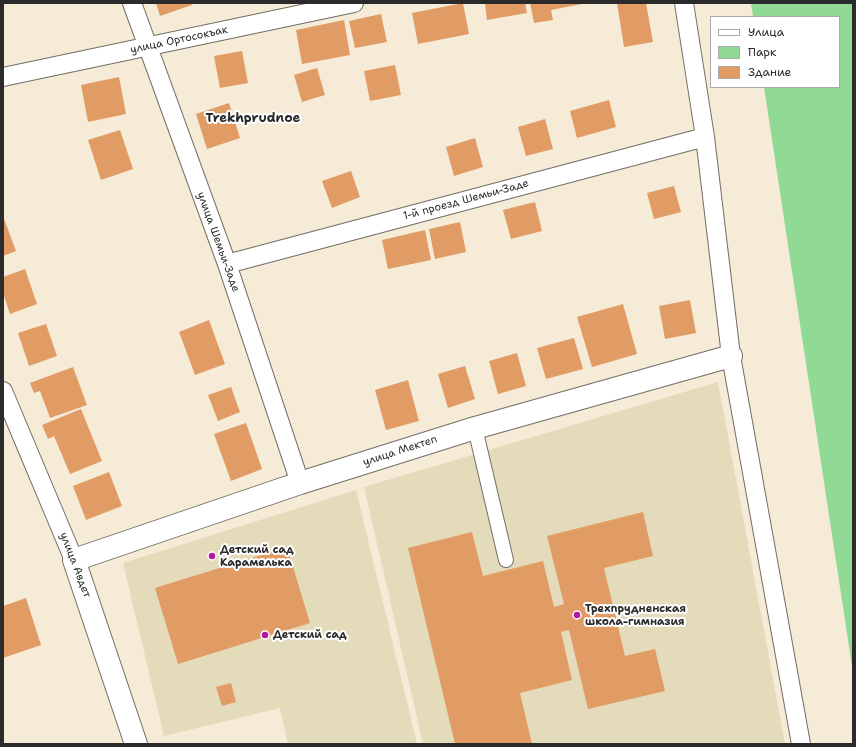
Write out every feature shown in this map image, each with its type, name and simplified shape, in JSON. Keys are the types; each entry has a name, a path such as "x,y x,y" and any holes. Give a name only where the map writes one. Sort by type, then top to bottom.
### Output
{"street":[{"name":"улица Шемьи-Заде","path":"132,3 227,264 300,483"},
{"name":"улица Ортосокъак","path":"3,77 354,3"},
{"path":"684,3 705,137 731,356 801,744"},
{"name":"1-й проезд Шемьи-Заде","path":"227,264 705,137"},
{"name":"улица Мектеп","path":"74,560 300,483 475,428 731,356"},
{"name":"улица Авдет","path":"3,391 74,560 136,744"},
{"path":"475,428 506,560"}],"shaded area":[{"name":"Трехпрудненская школа-гимназия","path":"718,382 785,744 423,744 364,487"},
{"name":"Детский сад","path":"356,490 417,744 288,744 280,708 164,736 123,563"}],"green space":[{"path":"751,3 853,3 853,673 764,88 840,88 840,16 753,16"}],"building":[{"path":"156,3 192,3 192,5 160,16"},
{"path":"463,3 469,34 418,44 412,13"},
{"path":"485,3 525,3 527,13 487,20"},
{"path":"530,3 582,4 551,10 553,20 534,23"},
{"path":"617,3 646,3 653,42 624,47"},
{"path":"381,14 387,42 355,48 349,21"},
{"path":"344,20 350,55 302,64 296,30"},
{"path":"242,51 248,83 220,88 214,56"},
{"path":"395,65 401,95 370,101 364,71"},
{"path":"317,68 325,95 302,102 294,75"},
{"path":"119,77 126,114 88,122 81,85"},
{"path":"609,100 616,127 577,138 570,111"},
{"path":"229,103 240,138 207,149 196,114"},
{"path":"545,119 553,149 526,156 518,127"},
{"path":"120,130 133,169 101,180 88,140"},
{"path":"475,138 483,167 454,176 446,147"},
{"path":"351,171 360,197 332,208 322,181"},
{"path":"674,186 681,212 654,219 647,193"},
{"path":"535,202 542,231 511,239 503,210"},
{"path":"3,216 16,251 3,256"},
{"path":"460,222 466,252 435,259 429,229"},
{"path":"425,230 431,260 388,269 382,240"},
{"path":"25,269 37,304 10,314 3,293 3,277"},
{"path":"690,300 696,333 665,339 659,306"},
{"path":"623,304 637,354 592,367 577,317"},
{"path":"209,320 225,364 195,375 179,332"},
{"path":"46,324 57,356 29,366 18,333"},
{"path":"574,338 583,369 546,379 537,348"},
{"path":"517,353 526,386 498,394 489,361"},
{"path":"465,366 475,399 448,408 438,374"},
{"path":"73,367 87,405 50,418 40,391 34,393 30,383"},
{"path":"408,380 419,421 386,430 375,390"},
{"path":"231,387 240,412 218,421 208,395"},
{"path":"81,409 102,461 70,474 54,436 48,439 42,425"},
{"path":"246,423 262,469 231,481 214,434"},
{"path":"109,472 122,506 86,520 73,486"},
{"name":"Трехпрудненская школа-гимназия","path":"643,512 653,556 604,568 625,656 655,649 665,691 588,709 569,630 561,632 572,680 520,693 532,744 455,744 408,548 472,532 483,576 543,561 554,607 564,604 547,536"},
{"name":"Детский сад Карамелька","path":"287,547 310,623 178,664 155,588"},
{"path":"26,598 41,645 3,658 3,606"},
{"path":"231,683 236,702 222,706 216,687"}],"place":[{"name":"Детский сад Карамелька","path":"212,556"},
{"name":"Трехпрудненская школа-гимназия","path":"577,615"},
{"name":"Детский сад","path":"265,635"}],"district":[{"name":"Trekhprudnoe","path":"253,119"}]}
